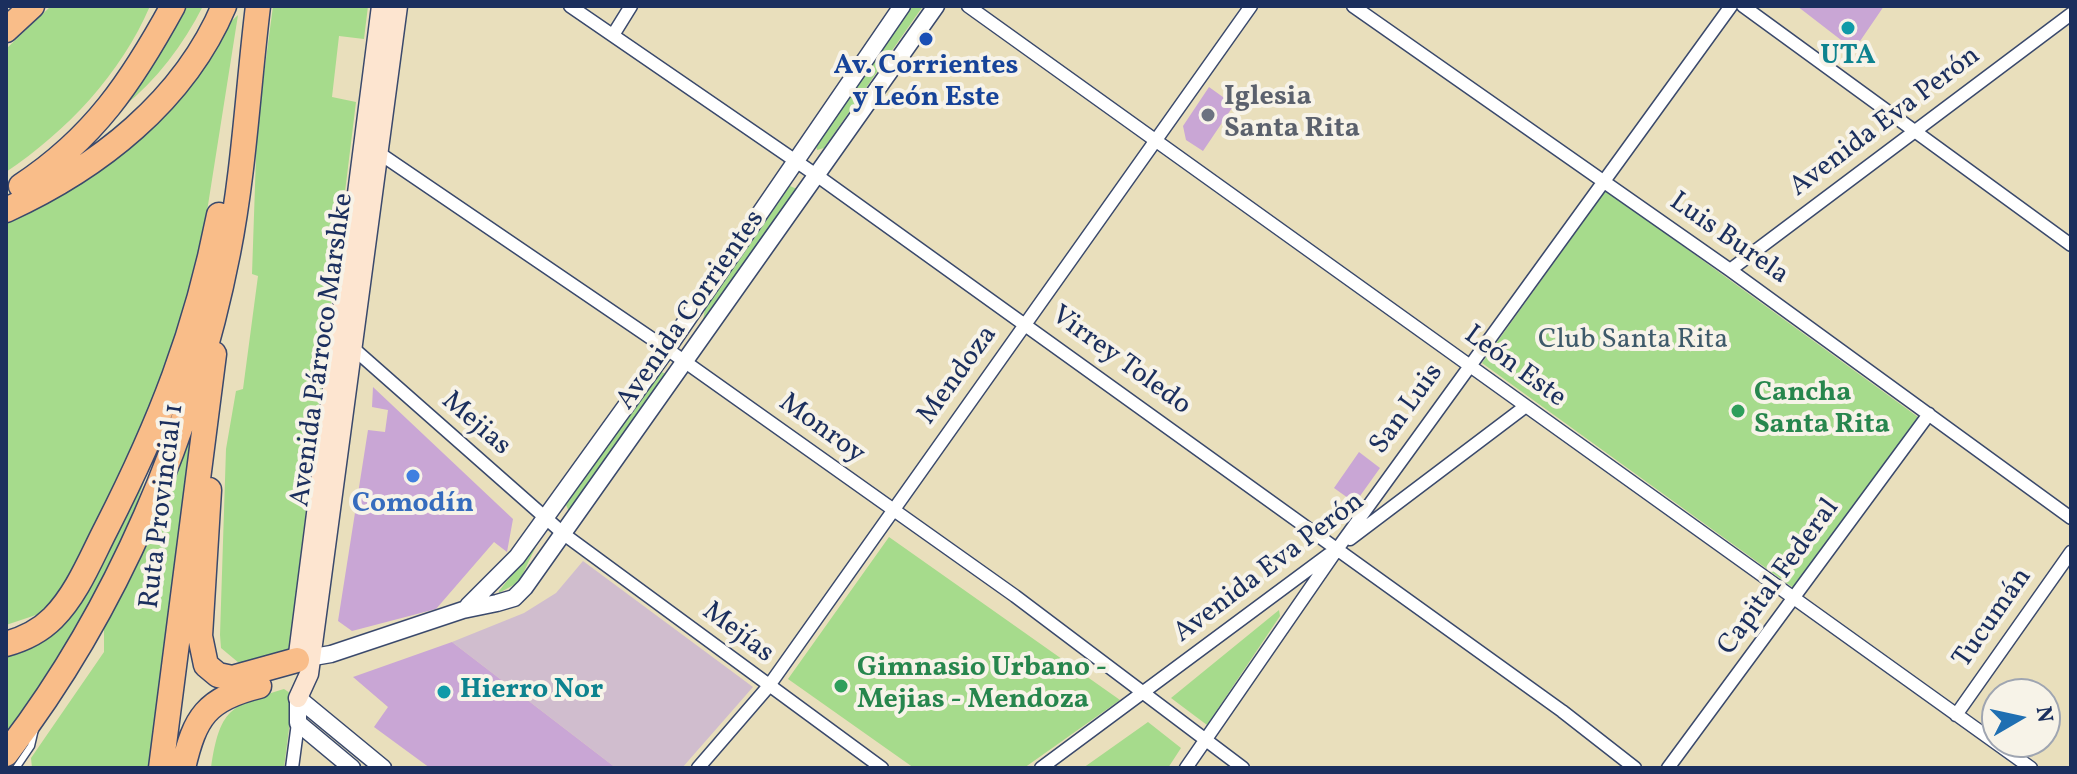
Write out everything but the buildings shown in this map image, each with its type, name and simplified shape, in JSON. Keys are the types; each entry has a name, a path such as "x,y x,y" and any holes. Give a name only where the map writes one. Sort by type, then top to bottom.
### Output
{"highway":[{"path":"6,30 32,6"},
{"path":"6,196 86,136 145,58 173,6"},
{"path":"6,210 114,146 160,105 187,73 213,32 224,6"},
{"path":"6,754 38,711 95,617 149,506 196,374 228,252 258,6"},
{"path":"6,644 46,624 72,592 172,390 200,299 253,42"},
{"name":"Ruta Provincial 1","path":"161,768 228,252"},
{"path":"203,431 209,478 200,636 203,657 210,670 232,678 302,673"},
{"path":"183,768 199,720 218,700 302,673"}],"main road":[{"name":"Avenida Párroco Marshke","path":"302,673 354,349 381,6"},
{"name":"Avenida Párroco Marshke","path":"302,673 370,149 398,6"}],"street":[{"name":"Virrey Toledo","path":"570,6 819,177 1338,548 1635,768"},
{"path":"613,35 631,6"},
{"name":"Avenida Corrientes","path":"463,610 494,584 517,557 667,349 902,6"},
{"name":"Avenida Corrientes","path":"302,673 331,654 463,610 514,598 565,535 936,6"},
{"name":"León Este","path":"968,6 2031,768"},
{"name":"Mendoza","path":"698,768 768,687 1251,6"},
{"name":"Luis Burela","path":"1353,6 1730,270 2071,518"},
{"name":"San Luis","path":"1186,768 1338,548 1731,6"},
{"path":"1743,6 2071,245"},
{"name":"Avenida Eva Perón","path":"1730,270 2070,17"},
{"name":"Monroy","path":"370,149 687,363 1015,596 1243,768"},
{"name":"Mejias","path":"354,349 565,535"},
{"name":"Avenida Eva Perón","path":"1041,768 1526,406"},
{"name":"Capital Federal","path":"1668,768 1795,600 1929,414"},
{"name":"Mejías","path":"565,535 882,768"},
{"name":"Tucumán","path":"1956,715 2071,552"},
{"path":"302,673 383,768"},
{"name":"Avenida Párroco Marshke","path":"292,768 302,673"},
{"path":"298,723 352,768"}],"lane":[{"path":"16,768 31,746 38,711"}],"shaded area":[{"path":"583,561 753,687 682,768 616,768 452,642 524,613 556,593"}],"green space":[{"path":"51,6 150,6 124,55 90,99 50,138 6,172 6,49"},
{"path":"181,6 203,6 168,61 123,107"},
{"path":"273,6 368,6 364,39 339,36 332,97 356,102 289,650 239,663 221,648 220,635 226,449 236,391 243,389 258,276 252,274 257,127"},
{"path":"913,6 923,6 824,148 817,150 816,145"},
{"path":"238,15 199,262 169,375 64,588 39,614 6,625 6,220 34,207"},
{"path":"790,186 797,189 692,337 703,320 705,309"},
{"name":"Club Santa Rita","path":"1606,190 1918,417 1799,592 1482,363"},
{"path":"659,371 666,374 569,511 566,505"},
{"path":"188,431 192,445 151,768 32,768 31,758 104,652 104,624"},
{"path":"152,458 128,529 64,653 6,738 6,651 33,643"},
{"path":"889,537 1120,700 1024,768 914,768 788,679"},
{"path":"538,542 519,582 499,593 499,591"},
{"path":"1279,610 1280,616 1207,725 1171,698"},
{"path":"284,689 290,693 292,705 284,768 211,768 218,733 230,713 251,700"},
{"path":"1148,722 1181,748 1168,768 1083,768"}],"place":[{"name":"UTA","path":"1848,28"},
{"name":"Av. Corrientes y León Este","path":"926,39"},
{"name":"Iglesia Santa Rita","path":"1208,115"},
{"name":"Cancha Santa Rita","path":"1738,411"},
{"name":"Comodín","path":"413,476"},
{"name":"Gimnasio Urbano - Mejias - Mendoza","path":"841,686"},
{"name":"Hierro Nor","path":"444,692"}]}
